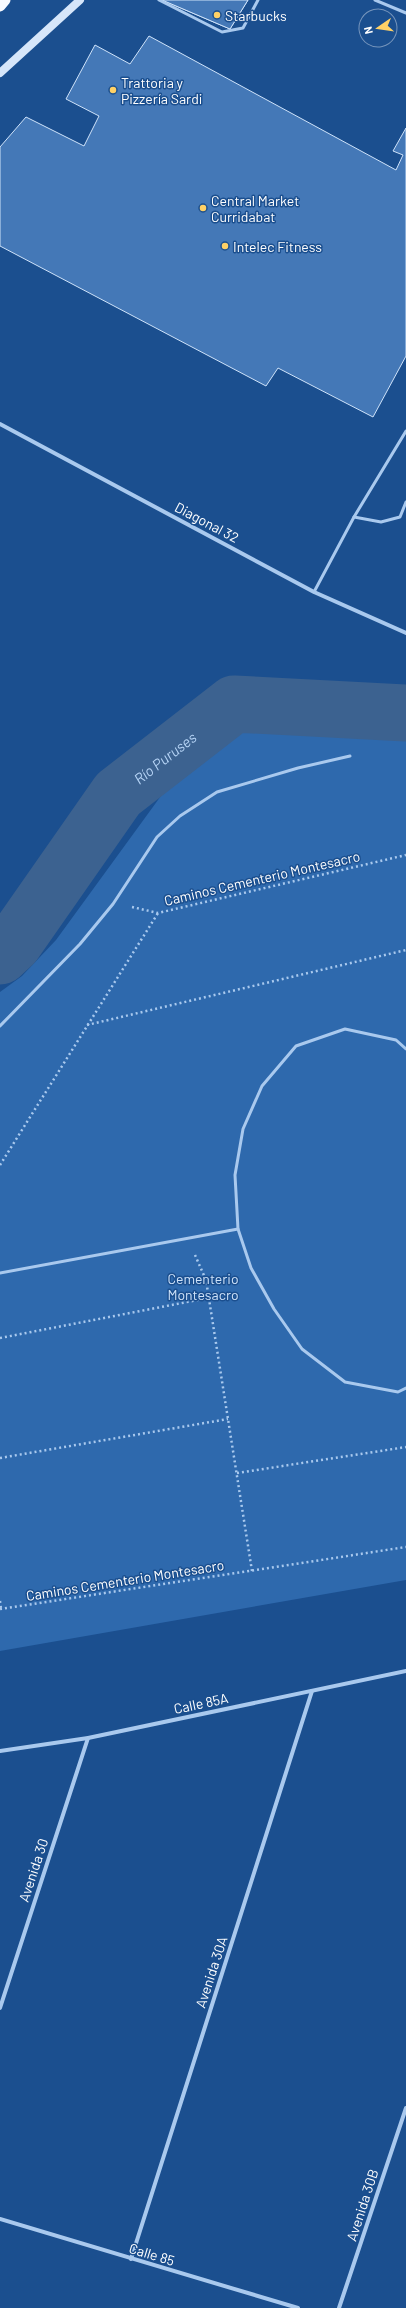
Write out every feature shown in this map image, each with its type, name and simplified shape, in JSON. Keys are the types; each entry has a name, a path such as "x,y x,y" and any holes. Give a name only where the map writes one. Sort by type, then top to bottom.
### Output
{"highway":[{"path":"0,6 5,0"}],"main road":[{"path":"0,73 80,0"}],"street":[{"name":"Diagonal 32","path":"0,424 314,592 406,633"},
{"name":"Calle 85A","path":"0,1751 88,1738 406,1671"},
{"name":"Avenida 30A","path":"131,2259 312,1691"},
{"name":"Avenida 30","path":"0,2008 88,1738"},
{"name":"Avenida 30B","path":"339,2308 406,2108"},
{"name":"Calle 85","path":"0,2219 298,2308"}],"lane":[{"path":"160,0 222,32 243,28 258,0"},
{"path":"375,0 406,13"},
{"path":"314,592 354,517 406,431"},
{"path":"354,517 381,522 400,517 406,502"},
{"path":"0,1026 80,944 113,904 156,837 180,816 217,792 298,768 350,756"},
{"path":"406,1049 396,1040 345,1029 296,1046 262,1086 244,1129 235,1175 238,1229 251,1268 274,1309 302,1349 345,1382 398,1392 406,1388"},
{"path":"0,1273 238,1229"}],"path":[{"name":"Caminos Cementerio Montesacro","path":"0,1165 158,913 406,855"},
{"path":"113,904 158,913"},
{"path":"87,1025 406,950"},
{"path":"188,1238 206,1280 252,1571"},
{"path":"0,1338 208,1298"},
{"path":"0,1458 228,1419"},
{"path":"237,1473 406,1447"},
{"name":"Caminos Cementerio Montesacro","path":"0,1601 1,1609 406,1547"}],"green space":[{"name":"Cementerio Montesacro","path":"336,721 406,733 406,1580 0,1651 0,992 22,976 56,940 174,778 221,738 277,722"}],"building":[{"name":"Starbucks","path":"162,0 248,0 230,29"},
{"name":"Starbucks","path":"162,0 248,0 230,29"},
{"name":"Central Market Curridabat","path":"149,36 396,170 403,155 393,151 406,128 406,356 373,417 278,368 266,386 0,246 0,147 26,117 84,146 99,116 66,99 95,45 130,64"}],"waterway":[{"name":"Río Puruses","path":"0,956 14,943 118,794 234,704 406,713"}],"place":[{"name":"Starbucks","path":"217,15"},
{"name":"Trattoria y Pizzería Sardi","path":"113,90"},
{"name":"Central Market Curridabat","path":"203,208"},
{"name":"Intelec Fitness","path":"225,246"}]}
